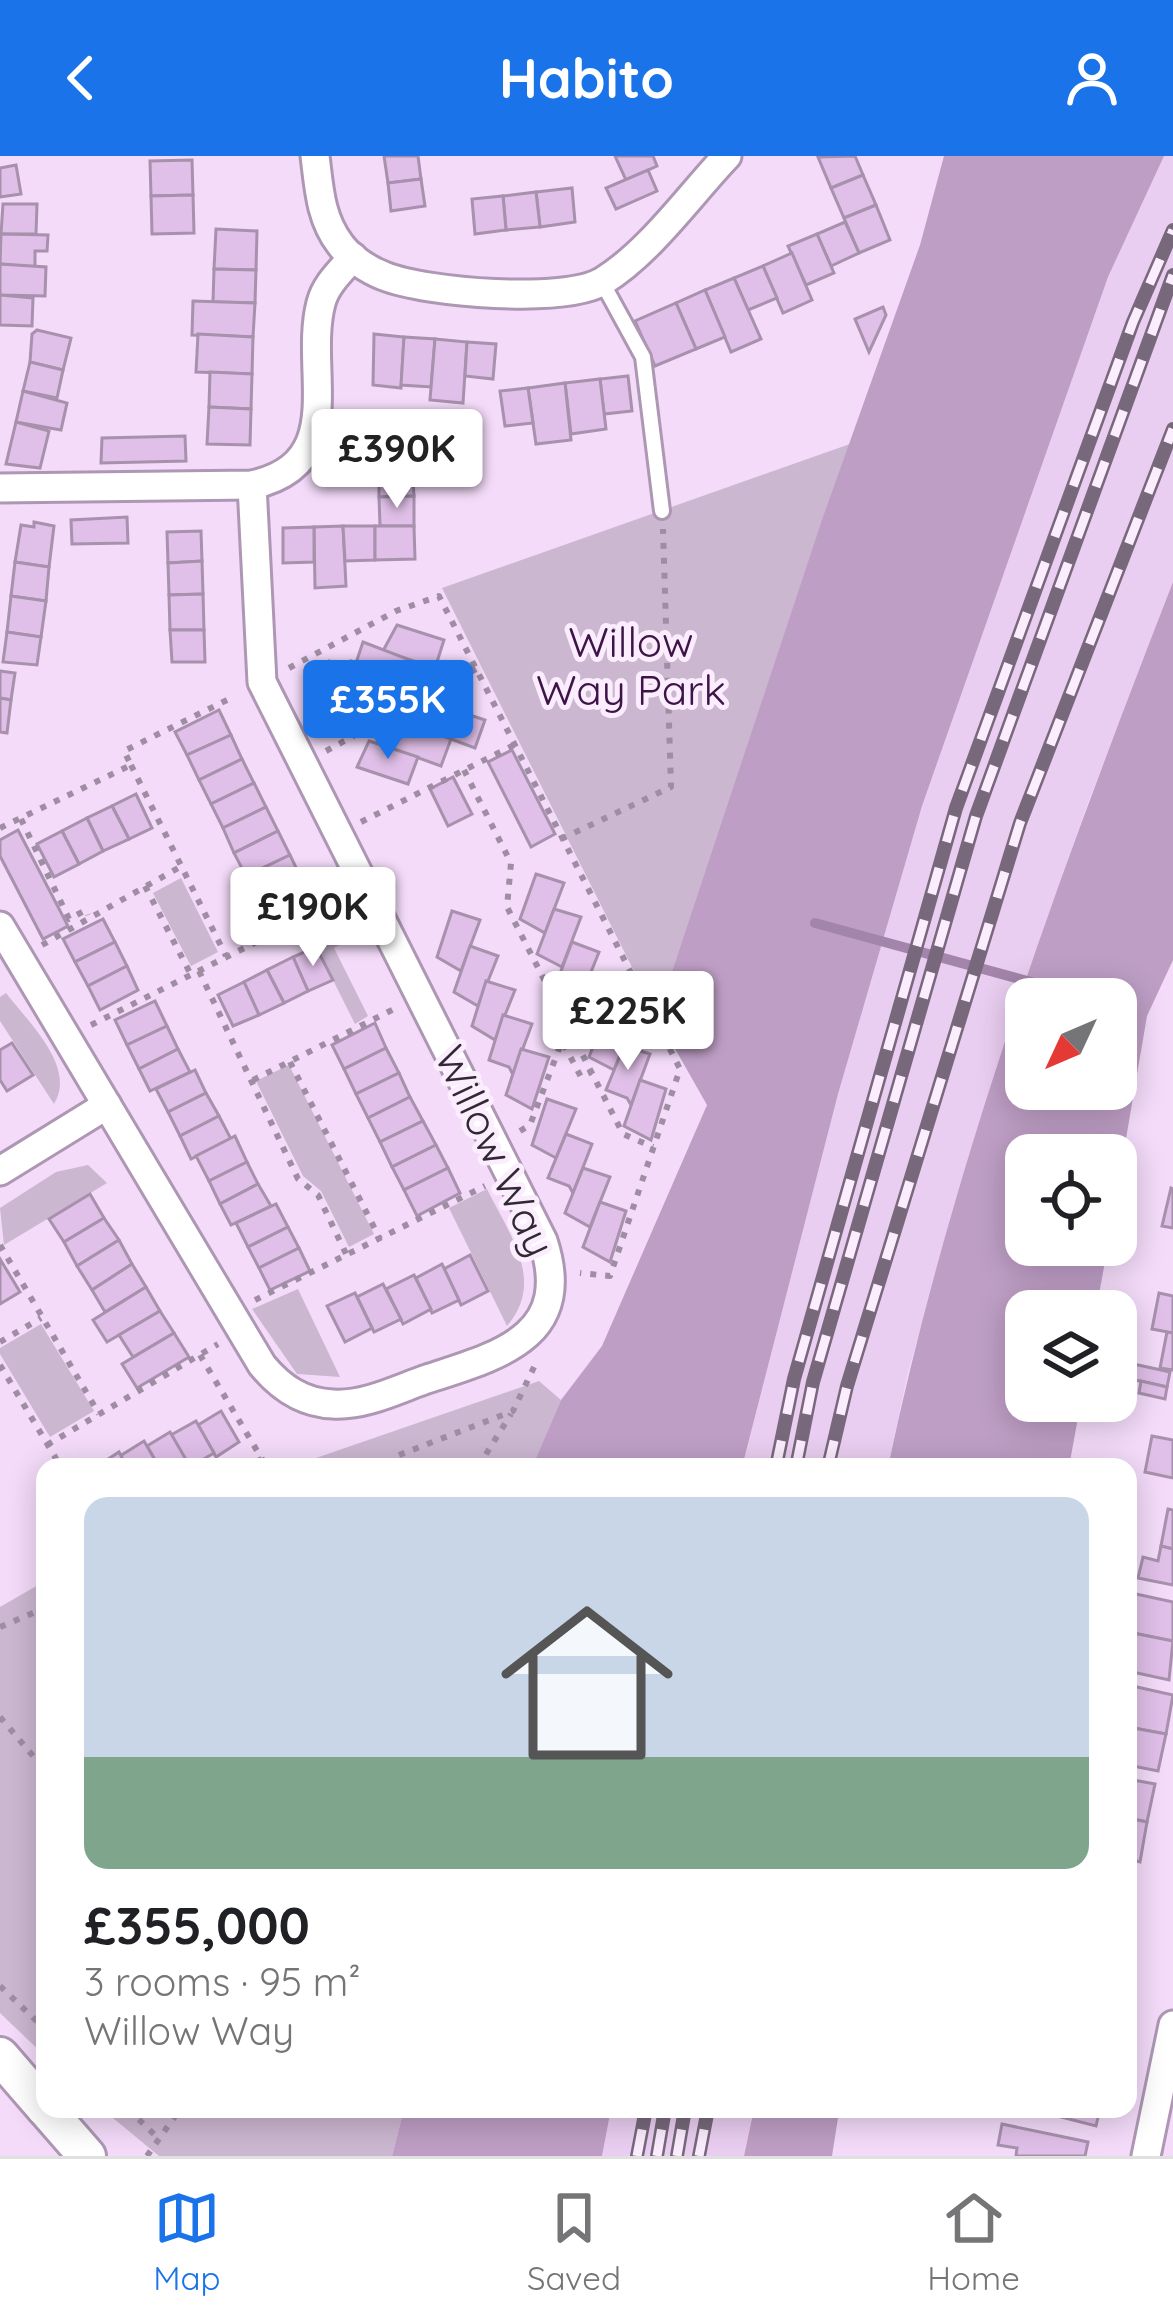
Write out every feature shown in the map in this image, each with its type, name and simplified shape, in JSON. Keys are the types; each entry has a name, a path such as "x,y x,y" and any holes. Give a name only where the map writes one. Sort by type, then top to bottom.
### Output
{"main road":[{"path":"2,2062 36,2098"},
{"path":"55,2118 87,2156"}],"street":[{"path":"315,156 325,218 353,257 383,276 416,285 553,294 582,291 602,282 728,156"},
{"path":"0,488 269,482 307,452 317,413 320,306 326,290 353,257"},
{"name":"Willow Way","path":"252,485 262,682 543,1241 551,1275 545,1310 521,1343"},
{"path":"0,926 262,1365 288,1391 335,1404 441,1375 521,1343"},
{"path":"0,1171 107,1105"},
{"path":"1146,2156 1173,2025"}],"lane":[{"path":"602,282 644,358 662,511"}],"path":[{"path":"561,839 671,787 662,511"},
{"path":"226,956 124,751 395,611 439,596 680,1069 610,1276"},
{"path":"302,764 476,670"},
{"path":"340,832 514,746"},
{"path":"0,828 131,765"},
{"path":"464,770 511,863 507,907 622,1134 653,1147"},
{"path":"19,957 91,920 86,910 69,919 21,819"},
{"path":"88,915 180,867"},
{"path":"145,886 253,1080 298,1179 318,1196 347,1256"},
{"path":"67,1038 367,886"},
{"path":"253,1080 421,995"},
{"path":"497,1146 530,1125 562,1041 580,1077 591,1072"},
{"path":"290,1062 380,1239"},
{"path":"47,1445 200,1355 236,1321 347,1256 510,1173"},
{"path":"0,1245 99,1414"},
{"path":"0,1342 41,1318"},
{"path":"484,1458 538,1361 521,1343"},
{"path":"200,1355 261,1458"},
{"path":"0,1365 55,1458"},
{"path":"397,1458 513,1411"},
{"path":"0,1627 36,1612"},
{"path":"0,1717 36,1759"},
{"path":"0,1986 36,2021"},
{"path":"137,2118 159,2139"},
{"path":"147,2156 174,2118"}],"shaded area":[{"path":"944,156 1164,156 1108,277 922,806 838,1094 744,1458 536,1458 561,1400 602,1346 707,1105 657,1017 823,517 920,245"},
{"path":"1164,156 1173,156 1173,582 1086,808 1028,978 1005,978 1005,1046 908,1372 890,1458 744,1458 838,1094 922,806 1108,277"},
{"path":"1173,582 1173,960 1147,1016 1137,1074 1137,978 1026,978"},
{"path":"1005,1041 1005,1110 1131,1110 1127,1134 1005,1134 1005,1266 1104,1266 1100,1290 1005,1290 1005,1422 1077,1422 1071,1458 890,1458"},
{"path":"402,2118 609,2118 602,2156 392,2156"},
{"path":"609,2118 752,2118 744,2156 602,2156"},
{"path":"752,2118 838,2118 832,2156 744,2156"}],"green space":[{"name":"Willow Way Park","path":"850,444 657,1017 442,588"},
{"path":"181,878 218,952 191,966 153,893"},
{"path":"343,905 358,935 334,948 368,1016 355,1024 304,922"},
{"path":"6,993 55,1060 59,1090 54,1104 0,1021 0,997"},
{"path":"289,1065 374,1234 349,1247 321,1191 303,1176 256,1081"},
{"path":"88,1165 107,1183 4,1245 0,1208 56,1172"},
{"path":"487,1189 513,1240 524,1275 518,1309 507,1326 449,1208"},
{"path":"298,1289 340,1377 297,1374 252,1309"},
{"path":"41,1324 94,1411 50,1437 0,1354 0,1348"},
{"path":"539,1381 561,1400 536,1458 316,1458"},
{"path":"36,1586 36,2047 0,2013 0,1607"},
{"path":"113,2118 402,2118 392,2156 159,2156"}],"building":[{"path":"384,156 418,156 421,179 388,183"},
{"path":"615,156 653,156 657,166 626,180"},
{"path":"855,156 863,175 831,188 818,157"},
{"path":"192,160 193,195 151,196 150,161"},
{"path":"16,165 21,194 0,197 0,168"},
{"path":"648,170 657,191 616,209 606,188"},
{"path":"863,175 876,205 844,218 831,188"},
{"path":"421,179 425,206 391,211 388,183"},
{"path":"572,188 575,222 540,227 536,192"},
{"path":"536,192 540,227 506,230 503,196"},
{"path":"193,195 194,233 152,234 151,196"},
{"path":"503,196 506,230 475,234 472,199"},
{"path":"3,204 37,204 36,234 1,234"},
{"path":"876,205 890,240 859,253 844,218"},
{"path":"845,222 859,253 831,266 817,234"},
{"path":"216,229 257,231 256,270 214,269"},
{"path":"1,234 48,235 47,251 35,251 35,267 0,264"},
{"path":"817,234 834,273 806,285 788,246"},
{"path":"792,253 812,300 783,313 763,266"},
{"path":"0,264 46,267 45,296 0,295"},
{"path":"763,266 777,298 748,310 734,278"},
{"path":"214,269 256,270 255,303 213,302"},
{"path":"734,278 761,339 731,352 705,290"},
{"path":"705,290 725,337 696,349 676,303"},
{"path":"0,295 33,298 32,326 0,325"},
{"path":"193,301 255,303 253,337 192,335"},
{"path":"676,303 696,349 655,366 635,321"},
{"path":"883,307 886,315 869,352 855,319"},
{"path":"37,330 71,338 63,370 30,362 32,334"},
{"path":"198,334 253,337 252,374 196,372"},
{"path":"374,334 404,337 401,388 373,385"},
{"path":"404,337 435,339 431,387 401,385"},
{"path":"435,339 467,342 463,403 430,400"},
{"path":"467,342 496,344 493,379 465,376"},
{"path":"30,362 63,370 57,398 23,391"},
{"path":"210,372 252,374 251,409 209,407"},
{"path":"628,376 632,411 604,414 600,379"},
{"path":"600,379 606,429 571,434 565,383"},
{"path":"565,383 571,440 536,444 528,388"},
{"path":"528,388 533,423 505,426 500,391"},
{"path":"23,391 67,403 61,430 16,422"},
{"path":"209,407 251,409 250,445 207,444"},
{"path":"16,422 49,431 40,468 6,464"},
{"path":"419,426 421,463 379,464 371,427"},
{"path":"185,436 186,461 101,463 102,438"},
{"path":"379,464 412,464 414,496 379,497"},
{"path":"414,496 414,526 380,526 379,497"},
{"path":"127,517 128,543 72,544 71,520"},
{"path":"34,522 54,526 49,567 15,562 21,525 34,527"},
{"path":"343,526 346,586 315,588 314,527"},
{"path":"343,526 375,526 375,560 345,561"},
{"path":"375,526 414,526 415,559 375,560"},
{"path":"314,527 314,562 283,563 283,528"},
{"path":"201,531 202,561 168,563 167,532"},
{"path":"202,561 203,594 169,595 168,563"},
{"path":"15,562 49,567 46,601 11,596"},
{"path":"203,594 204,630 170,630 169,595"},
{"path":"11,596 46,601 41,637 7,632"},
{"path":"397,625 444,640 435,668 383,651"},
{"path":"170,630 204,630 205,662 172,662"},
{"path":"7,632 41,637 37,665 3,662"},
{"path":"363,642 410,660 400,686 348,668 351,661 356,663"},
{"path":"329,661 375,677 366,704 315,688"},
{"path":"0,671 15,673 11,700 0,698"},
{"path":"0,698 11,700 7,733 0,732"},
{"path":"439,705 485,720 475,748 424,729 426,723 432,725"},
{"path":"219,710 231,735 187,755 175,732"},
{"path":"405,723 451,739 441,766 391,748"},
{"path":"231,735 242,759 199,780 187,755"},
{"path":"369,741 418,757 408,784 357,767"},
{"path":"512,750 555,834 531,847 488,762"},
{"path":"242,759 254,783 211,804 199,780"},
{"path":"453,777 472,814 448,826 430,789"},
{"path":"254,783 266,807 223,828 211,804"},
{"path":"136,794 152,828 129,839 112,806"},
{"path":"112,806 129,839 103,851 87,818"},
{"path":"266,807 278,831 234,853 223,828"},
{"path":"87,818 103,851 79,864 62,831"},
{"path":"18,830 68,926 43,939 0,856 0,840"},
{"path":"62,831 79,864 54,877 37,844"},
{"path":"278,831 290,855 246,876 234,853"},
{"path":"290,855 302,880 259,902 246,876"},
{"path":"536,874 564,883 545,933 520,919"},
{"path":"302,880 314,904 271,926 259,902"},
{"path":"554,909 581,917 562,967 537,954"},
{"path":"452,911 480,920 461,971 437,957"},
{"path":"103,919 115,942 75,962 63,939"},
{"path":"115,942 127,966 88,986 75,962"},
{"path":"572,942 599,952 579,1002 555,987"},
{"path":"470,946 498,956 478,1006 454,992"},
{"path":"316,947 333,980 308,991 293,957"},
{"path":"293,957 308,991 284,1003 267,970"},
{"path":"127,966 138,990 100,1010 88,986"},
{"path":"267,970 284,1003 259,1015 244,982"},
{"path":"589,977 617,986 597,1036 572,1022"},
{"path":"486,981 515,990 495,1040 472,1026"},
{"path":"244,982 259,1015 233,1026 218,995"},
{"path":"155,1001 167,1026 127,1045 115,1020"},
{"path":"607,1011 634,1020 614,1070 589,1057"},
{"path":"503,1015 532,1024 513,1075 509,1067 489,1060"},
{"path":"375,1023 386,1048 344,1069 332,1045"},
{"path":"167,1026 178,1049 139,1069 127,1045"},
{"path":"12,1043 33,1075 7,1091 0,1080 0,1050"},
{"path":"624,1046 650,1054 631,1105 627,1098 606,1090"},
{"path":"386,1048 399,1073 356,1094 344,1069"},
{"path":"178,1049 190,1072 150,1091 139,1069"},
{"path":"521,1049 549,1057 532,1109 506,1095"},
{"path":"195,1070 206,1093 168,1112 156,1089"},
{"path":"399,1073 410,1097 368,1118 356,1094"},
{"path":"640,1080 666,1089 651,1140 624,1126"},
{"path":"206,1093 219,1116 180,1136 168,1112"},
{"path":"410,1097 423,1121 380,1142 368,1118"},
{"path":"547,1099 576,1109 556,1158 532,1145"},
{"path":"219,1116 231,1139 191,1159 180,1136"},
{"path":"423,1121 436,1145 392,1167 380,1142"},
{"path":"566,1134 592,1144 573,1193 569,1186 548,1178"},
{"path":"235,1136 247,1162 209,1181 196,1156"},
{"path":"436,1145 448,1168 404,1190 392,1167"},
{"path":"247,1162 258,1184 220,1204 209,1181"},
{"path":"448,1168 460,1193 417,1216 404,1190"},
{"path":"583,1168 610,1177 590,1227 565,1213"},
{"path":"258,1184 271,1206 231,1225 220,1204"},
{"path":"1173,1189 1173,1228 1162,1226"},
{"path":"90,1194 104,1218 64,1242 49,1219"},
{"path":"600,1202 626,1211 610,1262 583,1247"},
{"path":"276,1204 288,1227 248,1247 236,1223"},
{"path":"104,1218 119,1240 77,1266 64,1242"},
{"path":"288,1227 299,1248 259,1268 248,1247"},
{"path":"119,1240 132,1264 92,1290 77,1266"},
{"path":"299,1248 310,1271 270,1290 259,1268"},
{"path":"470,1255 488,1291 461,1305 444,1269"},
{"path":"0,1259 20,1292 0,1304"},
{"path":"132,1264 146,1287 105,1312 92,1290"},
{"path":"442,1264 459,1300 432,1313 416,1278"},
{"path":"414,1275 431,1309 403,1324 386,1289"},
{"path":"383,1284 401,1319 374,1332 357,1297"},
{"path":"146,1287 160,1311 107,1342 93,1320"},
{"path":"355,1293 372,1328 345,1342 327,1306"},
{"path":"1159,1293 1173,1296 1173,1333 1152,1329"},
{"path":"160,1311 174,1333 133,1357 119,1335"},
{"path":"1167,1332 1173,1333 1173,1370 1160,1368"},
{"path":"174,1333 189,1357 137,1388 122,1364"},
{"path":"1137,1365 1170,1372 1167,1387 1137,1380"},
{"path":"1141,1381 1167,1387 1165,1399 1139,1393"},
{"path":"221,1411 239,1442 216,1457 198,1425"},
{"path":"196,1421 214,1453 185,1458 171,1435"},
{"path":"170,1432 185,1458 154,1458 147,1446"},
{"path":"1152,1436 1173,1440 1173,1478 1145,1472"},
{"path":"144,1441 154,1458 121,1458"},
{"path":"1168,1509 1173,1510 1173,1549 1161,1546"},
{"path":"1161,1546 1173,1549 1173,1585 1138,1578 1143,1557 1158,1561"},
{"path":"1137,1594 1173,1602 1173,1641 1137,1634"},
{"path":"1137,1634 1173,1641 1169,1680 1137,1673"},
{"path":"1137,1687 1173,1695 1166,1734 1137,1729"},
{"path":"1137,1729 1166,1734 1158,1771 1137,1767"},
{"path":"1137,1781 1155,1784 1147,1822 1137,1820"},
{"path":"1137,1820 1147,1822 1137,1861"},
{"path":"1065,2118 1098,2118 1096,2126"},
{"path":"1002,2124 1088,2142 1085,2156 1016,2156 1017,2148 998,2145"}],"waterway":[{"path":"815,923 1016,978"}],"railway":[{"path":"778,1458 794,1379 956,808 1133,322 1173,230"},
{"path":"798,1458 813,1382 976,816 1173,275"},
{"path":"830,1458 847,1386 1020,823 1173,429"},
{"path":"637,2156 644,2118"},
{"path":"657,2156 663,2118"},
{"path":"677,2156 683,2118"},
{"path":"699,2156 706,2118"}]}
